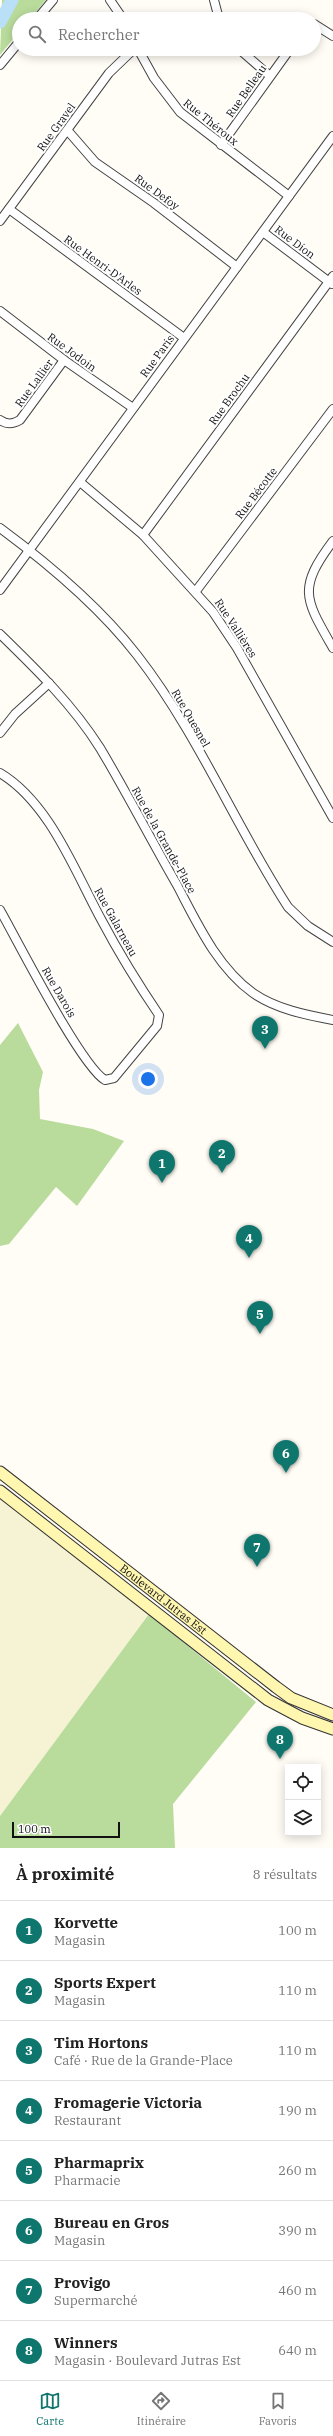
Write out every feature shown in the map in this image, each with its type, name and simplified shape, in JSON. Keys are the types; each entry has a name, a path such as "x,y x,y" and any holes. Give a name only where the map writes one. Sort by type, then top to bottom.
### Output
{"main road":[{"name":"Boulevard Jutras Est","path":"0,1472 276,1687 292,1698 333,1715"},
{"name":"Boulevard Jutras Est","path":"0,1490 268,1700 302,1718 333,1729"}],"street":[{"path":"43,12 53,0"},
{"path":"110,0 118,12"},
{"path":"214,0 217,12"},
{"path":"321,28 333,36"},
{"path":"0,65 12,50"},
{"name":"Rue Gravel","path":"0,222 109,73 127,56"},
{"name":"Rue Théroux","path":"142,56 170,101 180,112 289,196"},
{"path":"246,56 270,76"},
{"name":"Rue Belleau","path":"221,145 285,56"},
{"name":"Rue Defoy","path":"68,131 95,162 154,203 237,267"},
{"name":"Rue Paris","path":"0,590 333,136"},
{"name":"Rue Henri-D'Arles","path":"9,209 184,338"},
{"name":"Rue Dion","path":"262,232 332,280"},
{"name":"Rue Brochu","path":"143,535 332,280"},
{"name":"Rue Jodoin","path":"0,311 64,360 133,408"},
{"name":"Rue Lallier","path":"0,420 8,424 15,423 20,420 64,360"},
{"name":"Rue Bécotte","path":"196,591 333,409"},
{"name":"Rue Vallières","path":"80,482 143,535 196,591 237,648 333,818"},
{"name":"Rue Quesnel","path":"0,528 30,550 104,617 137,654 171,704 288,907 308,926 333,942"},
{"path":"333,541 319,560 308,585 312,608 333,648"},
{"name":"Rue de la Grande-Place","path":"0,634 49,683 78,718 99,747 202,932 230,972 248,989 264,1000 301,1013 333,1020"},
{"path":"0,733 15,714 49,683"},
{"name":"Rue Galarneau","path":"0,773 27,794 50,825 116,947 159,1015 157,1026 114,1078 105,1080"},
{"name":"Rue Darois","path":"0,910 74,1040 99,1076 105,1080"}],"shaded area":[{"path":"0,1497 149,1614 0,1816"}],"green space":[{"path":"2,0 46,0 36,12 12,12 12,40 0,55"},
{"path":"18,1023 43,1072 39,1090 40,1119 93,1129 124,1141 77,1206 56,1187 9,1244 0,1246 0,1045"},
{"path":"149,1614 256,1702 173,1804 175,1848 0,1848 0,1816"}],"waterway":[{"path":"0,22 12,0"}],"place":[{"name":"Tim Hortons","path":"265,1049"},
{"name":"Sports Expert","path":"222,1173"},
{"name":"Korvette","path":"162,1183"},
{"name":"Fromagerie Victoria","path":"249,1258"},
{"name":"Pharmaprix","path":"260,1334"},
{"name":"Bureau en Gros","path":"286,1473"},
{"name":"Provigo","path":"257,1567"},
{"name":"Winners","path":"280,1759"}]}
